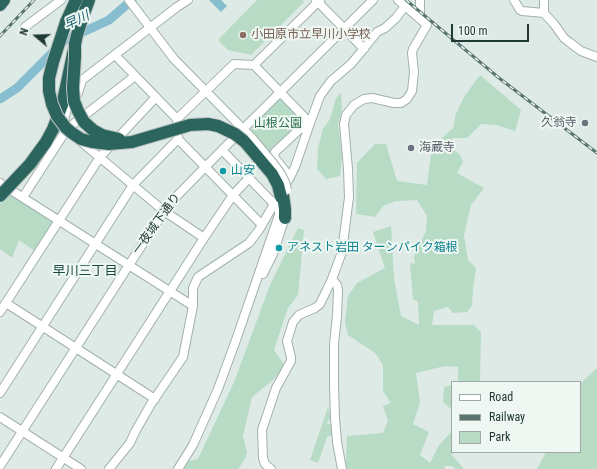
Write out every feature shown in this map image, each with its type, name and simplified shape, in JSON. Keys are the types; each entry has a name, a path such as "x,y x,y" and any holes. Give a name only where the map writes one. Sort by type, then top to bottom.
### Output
{"highway":[{"path":"0,5 4,0"},
{"path":"76,0 52,62 49,78 52,104 57,116 66,128 81,139 109,144 132,142 190,125 208,124 218,126 235,134 245,142 272,174 278,185 281,197"},
{"path":"0,184 32,149 43,132 51,115 58,95 74,18 81,0"},
{"path":"0,196 30,164 46,142 53,129 64,97 75,44 89,0"},
{"path":"75,44 73,88 74,101 80,116 93,130 107,137 122,139 137,137 194,121 212,121 235,129 246,139 277,176 280,183 282,216"}],"street":[{"path":"25,27 61,0"},
{"path":"129,0 174,59 252,138 273,163 285,182 281,197"},
{"path":"188,0 148,26 115,55 82,80 78,93 70,99 64,119 67,129 164,211 204,238"},
{"name":"一夜城下通り","path":"0,466 164,211 176,196 373,0"},
{"path":"271,469 265,464 263,458 262,430 276,388 291,361 287,341 293,322 299,315 315,308 320,304 332,279 342,252 349,197 344,120 351,108 364,99 372,98 398,104 407,99 412,90 414,72 412,53 426,25 420,18 398,0"},
{"path":"420,0 420,18"},
{"path":"514,0 522,11 544,13"},
{"path":"544,0 544,13 564,38 581,51 597,57"},
{"path":"254,65 318,1 364,49"},
{"path":"109,469 130,443 155,399 183,357 193,306 193,288 198,277 248,242 259,230 281,197 296,167 320,96 331,81 351,64 377,32 385,28 396,18 405,6"},
{"path":"115,55 177,119 178,139 262,225"},
{"path":"177,119 234,64 254,65 310,123"},
{"path":"23,197 67,129 135,76"},
{"path":"0,312 100,157 156,97"},
{"path":"290,177 274,157 275,152 304,125 310,123"},
{"path":"234,138 263,169 281,197"},
{"path":"0,393 134,185 178,139"},
{"path":"222,150 249,178 281,197"},
{"path":"56,469 204,238 233,195 249,178"},
{"path":"0,184 23,197 58,221 193,306"},
{"path":"181,466 205,420 234,347 254,290 273,254 282,216"},
{"path":"332,279 337,285 338,290 334,344 334,385 337,442 342,469"},
{"path":"6,303 155,399"},
{"path":"0,417 81,469"}],"green space":[{"path":"257,0 302,0 304,2 251,55 228,50 218,40"},
{"path":"480,75 521,110 515,131 496,125 481,124 467,138 453,138 447,144 460,155 463,162 457,173 484,188 471,205 464,235 468,260 476,268 472,306 467,312 453,313 448,307 434,311 432,325 474,325 481,332 480,381 458,381 458,367 445,366 416,373 420,403 413,424 429,432 420,455 430,463 439,445 451,432 451,453 453,453 451,454 464,469 456,469 452,466 445,466 445,469 341,469 340,464 346,460 347,436 383,433 388,421 383,406 391,403 383,391 383,365 375,353 348,335 345,323 348,296 357,283 385,268 373,232 391,226 394,279 401,316 419,325 418,301 413,300 410,263 415,264 414,256 426,231 427,216 417,200 396,201 383,206 375,217 356,214 357,163 375,144 386,144 397,181 427,185 431,154 440,140 454,127 455,116 464,97"},
{"path":"341,93 342,111 338,124 342,156 340,176 326,179 317,169 318,148 323,129 330,119 336,98"},
{"name":"山根公園","path":"281,98 304,122 270,155 252,134 252,126"},
{"path":"10,191 55,221 36,252 19,240 12,258 0,249 0,204"},
{"path":"298,228 304,230 298,295 288,308 274,350 285,366 273,380 252,397 243,436 247,452 245,459 238,469 182,469 189,461 198,459 234,382 270,285"},
{"path":"597,368 597,469 537,469 545,453 581,453 581,383"},
{"path":"451,385 451,409 443,402 444,387"},
{"path":"328,407 331,418 326,423 334,426 331,435 327,437 318,463 310,460"}],"water":[{"path":"209,0 221,0 227,6 221,12"}],"waterway":[{"name":"早川","path":"0,99 17,88 64,41 109,20 132,0"}],"railway":[{"path":"0,36 34,0"},
{"path":"406,0 499,78 597,153"}],"place":[{"name":"小田原市立早川小学校","path":"243,35"},
{"name":"久翁寺","path":"585,123"},
{"name":"海蔵寺","path":"411,148"},
{"name":"山安","path":"223,171"},
{"name":"アネスト岩田 ターンパイク箱根","path":"279,248"}],"district":[{"name":"早川三丁目","path":"85,272"}]}
